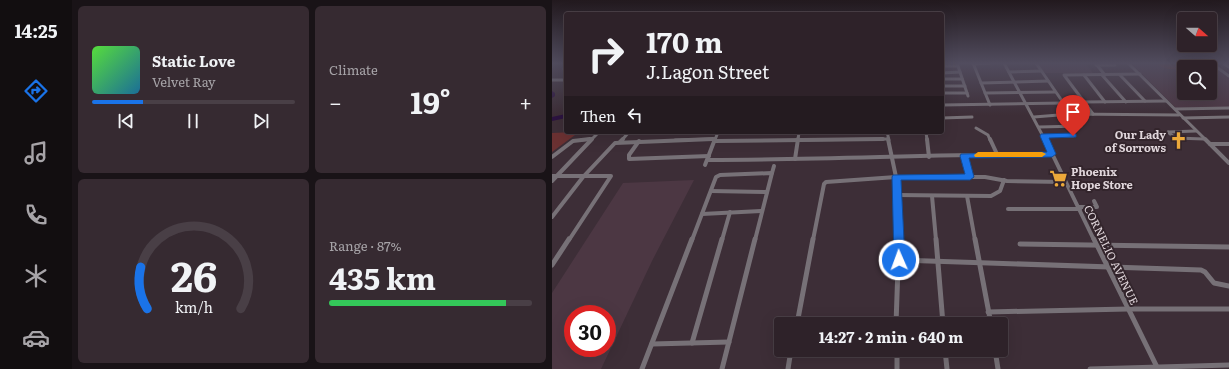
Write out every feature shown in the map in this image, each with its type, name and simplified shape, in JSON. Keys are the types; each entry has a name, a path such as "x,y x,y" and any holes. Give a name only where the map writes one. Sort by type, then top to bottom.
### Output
{"street":[{"path":"944,93 968,94 963,80"},
{"path":"1068,80 1093,114"},
{"path":"1088,80 1105,102"},
{"path":"1107,80 1126,102"},
{"path":"1125,80 1145,101"},
{"path":"1146,80 1179,115 1229,163"},
{"path":"990,105 981,83 1048,81 1054,92 1071,114"},
{"name":"CORNELIO AVENUE","path":"1014,82 1034,116 1157,368"},
{"path":"944,86 965,86"},
{"path":"985,93 1054,92"},
{"path":"1084,102 1166,101"},
{"path":"944,105 1064,103"},
{"path":"1175,110 1229,108"},
{"path":"1034,116 1071,114 1179,115"},
{"path":"944,118 972,117"},
{"path":"1183,118 1229,117"},
{"path":"1039,127 1081,126"},
{"path":"976,128 986,133 998,154"},
{"path":"1196,131 1168,132 1174,138 1204,139"},
{"path":"552,181 554,176 597,134"},
{"path":"620,142 627,134"},
{"path":"705,165 717,134"},
{"path":"795,159 799,134"},
{"path":"887,134 896,177 899,260 896,317"},
{"path":"926,134 929,157"},
{"path":"1044,136 1073,136"},
{"path":"552,157 573,142 592,139"},
{"path":"552,217 583,177 612,145 620,142 888,139"},
{"path":"639,141 629,155 629,159 892,158 998,154 1052,154"},
{"path":"1210,144 1229,144"},
{"path":"964,156 970,177"},
{"path":"722,369 755,243 761,211 774,166"},
{"path":"642,369 718,175 772,173"},
{"path":"552,265 611,176 554,176"},
{"path":"797,317 824,184 829,181 896,177 970,177 995,178 1004,180 1065,182"},
{"path":"896,195 984,196 995,194 1000,191 1004,180"},
{"path":"711,191 767,192"},
{"path":"932,196 942,317"},
{"path":"967,196 989,317"},
{"path":"1008,209 1097,207 1094,201"},
{"path":"702,214 761,211"},
{"path":"692,343 730,212"},
{"path":"1020,244 1229,247"},
{"path":"899,260 979,261 1107,268 1201,270 1205,272 1214,283 1229,286"},
{"path":"988,312 1128,309 1229,309"},
{"path":"652,344 729,342"},
{"path":"788,369 791,357"},
{"path":"897,357 897,369"},
{"path":"945,357 946,369"},
{"path":"996,357 998,369"},
{"path":"1090,369 1229,365"}],"shaded area":[{"path":"1148,80 1177,80 1177,100 1217,100 1217,80 1229,80 1229,107 1176,108"},
{"path":"564,132 564,134 575,135 552,152 552,133"},
{"path":"694,180 652,261 616,337 616,305 564,305 564,357 607,357 601,369 552,369 552,293 623,183"}],"waterway":[{"path":"552,119 564,116"}],"slow traffic":[{"path":"978,155 1042,154"}],"place":[{"name":"Our Lady of Sorrows","path":"1179,141"},
{"name":"Phoenix Hope Store","path":"1058,178"}],"route":[{"path":"899,260 896,177 970,177 964,156 996,154 1052,154 1044,136 1073,136"}]}
